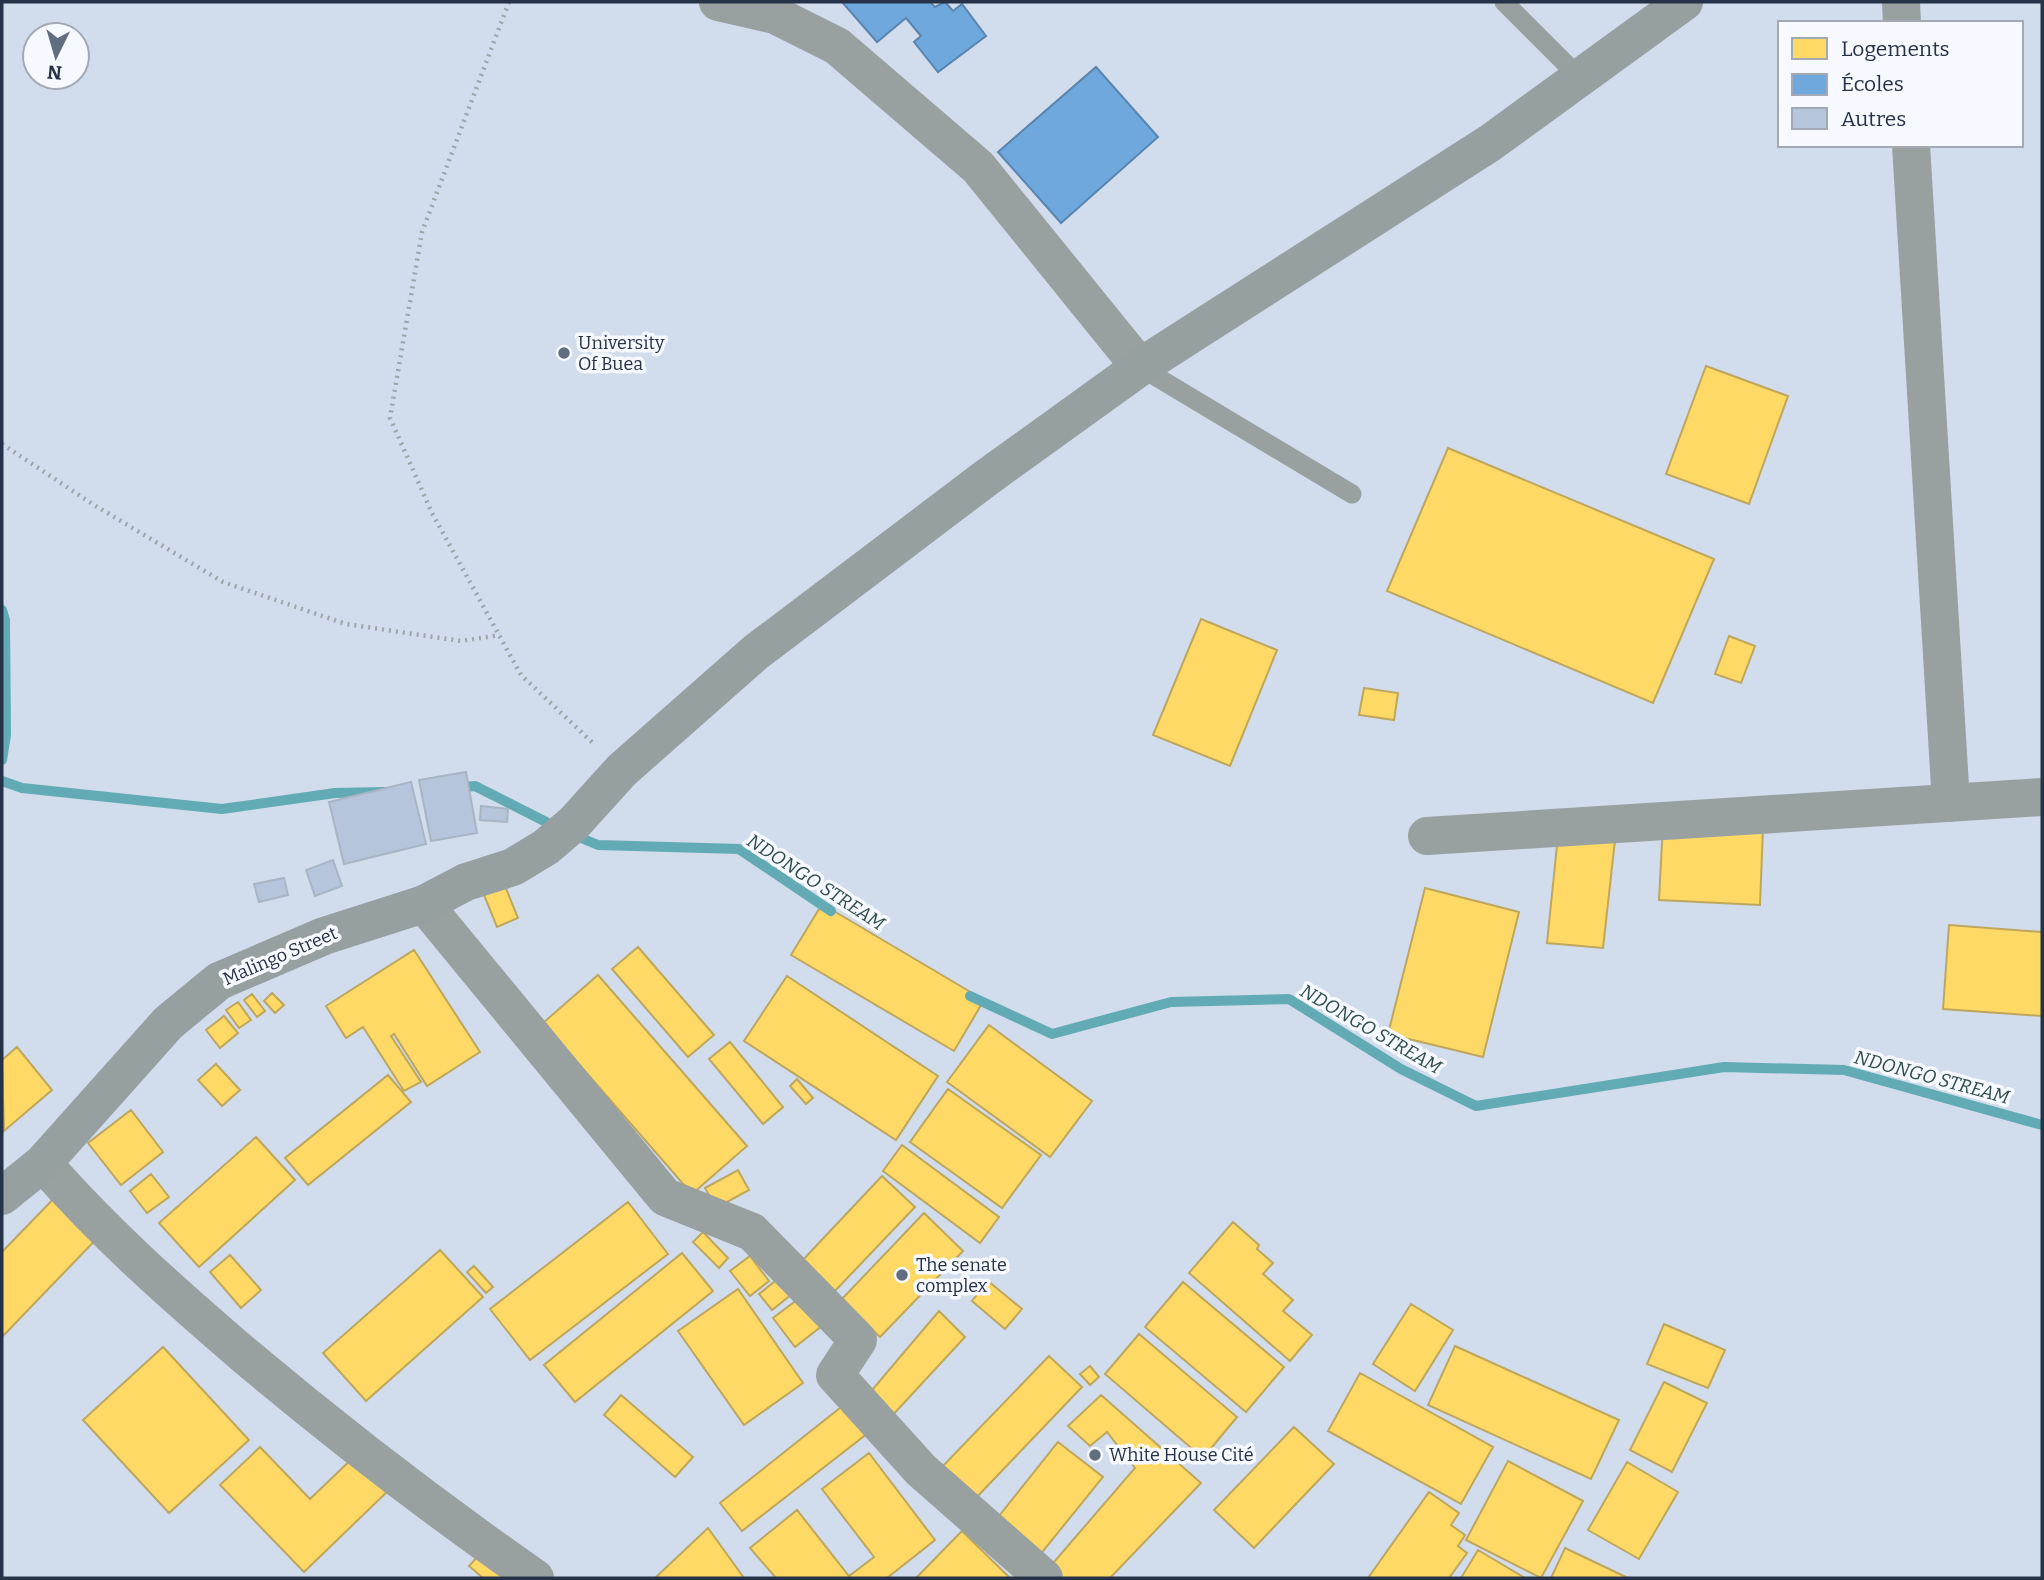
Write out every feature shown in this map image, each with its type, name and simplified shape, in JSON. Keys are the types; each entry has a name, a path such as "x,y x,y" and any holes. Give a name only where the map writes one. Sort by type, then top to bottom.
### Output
{"street":[{"path":"718,2 777,8 838,46 978,167 1140,367"},
{"name":"Malingo Street","path":"2,1196 43,1163 168,1023 219,981 324,936 424,904 466,882 513,867 546,847 575,823 622,770 757,652 986,478 1140,367 1490,143 1684,2"},
{"path":"1901,2 1902,21"},
{"path":"1911,147 1951,803"},
{"path":"1427,836 2042,797"},
{"path":"424,904 665,1197 752,1232 859,1340 835,1375 921,1470 1044,1578"},
{"path":"43,1163 110,1235 188,1307 322,1420 535,1578"}],"lane":[{"path":"1504,2 1580,78"},
{"path":"1140,367 1352,494"}],"path":[{"path":"509,2 422,232 390,418 432,513 521,675 622,770"},
{"path":"2,444 94,505 223,582 346,624 461,641 500,635"}],"building: Logements":[{"path":"1706,366 1788,396 1749,504 1666,474"},
{"path":"1448,448 1714,559 1653,703 1387,591"},
{"path":"1201,619 1277,650 1230,766 1153,735"},
{"path":"1729,636 1755,646 1741,683 1715,674"},
{"path":"1364,688 1398,693 1394,720 1359,715"},
{"path":"1560,816 1617,822 1603,948 1547,943"},
{"path":"1663,823 1763,828 1760,905 1659,900"},
{"path":"505,886 518,918 497,927 484,895"},
{"path":"1425,888 1519,912 1483,1057 1388,1034"},
{"path":"822,904 984,1000 954,1051 791,955"},
{"path":"1949,925 2042,932 2042,1016 1943,1009"},
{"path":"638,947 714,1035 688,1057 612,969"},
{"path":"414,950 480,1052 427,1086 394,1034 391,1036 421,1082 404,1091 363,1027 346,1038 326,1006"},
{"path":"598,975 747,1146 692,1194 543,1023"},
{"path":"787,976 938,1076 896,1140 744,1041"},
{"path":"272,993 284,1005 275,1013 264,1001"},
{"path":"252,994 265,1011 257,1017 244,1000"},
{"path":"238,1002 251,1020 239,1028 226,1010"},
{"path":"224,1016 238,1033 220,1048 206,1030"},
{"path":"989,1025 1092,1101 1050,1157 947,1082"},
{"path":"730,1042 783,1107 763,1124 709,1059"},
{"path":"17,1047 52,1090 4,1131 2,1060"},
{"path":"216,1064 240,1090 222,1106 198,1080"},
{"path":"388,1075 411,1102 308,1185 285,1158"},
{"path":"797,1079 813,1098 806,1104 790,1086"},
{"path":"948,1089 1041,1155 1002,1208 910,1142"},
{"path":"131,1110 163,1152 121,1185 88,1143"},
{"path":"256,1137 295,1180 199,1267 159,1223"},
{"name":"The senate complex","path":"902,1145 999,1217 980,1243 883,1171"},
{"path":"738,1170 749,1190 716,1208 705,1188"},
{"path":"151,1174 169,1197 147,1213 130,1191"},
{"path":"882,1176 915,1207 833,1293 800,1263"},
{"path":"64,1188 107,1228 2,1337 2,1252"},
{"path":"628,1202 668,1254 530,1360 490,1309"},
{"name":"The senate complex","path":"924,1213 963,1251 880,1337 841,1300"},
{"path":"1233,1222 1259,1245 1257,1249 1273,1263 1263,1274 1293,1300 1283,1311 1312,1335 1290,1361 1189,1273"},
{"path":"703,1232 728,1258 719,1268 693,1242"},
{"path":"440,1250 483,1297 366,1401 323,1353"},
{"path":"682,1253 713,1291 575,1402 544,1365"},
{"path":"230,1255 261,1290 241,1308 210,1272"},
{"path":"750,1256 769,1281 750,1296 730,1271"},
{"path":"474,1266 493,1287 486,1293 467,1272"},
{"path":"779,1278 792,1294 772,1310 759,1294"},
{"path":"988,1281 1022,1309 1005,1329 972,1301"},
{"path":"1183,1282 1284,1367 1246,1412 1145,1327"},
{"path":"738,1289 803,1383 744,1425 678,1331"},
{"path":"801,1297 823,1325 795,1347 773,1318"},
{"path":"1411,1304 1453,1330 1415,1391 1373,1364"},
{"path":"939,1311 965,1337 890,1418 867,1396"},
{"path":"1664,1324 1725,1350 1708,1388 1647,1364"},
{"path":"1139,1334 1237,1417 1203,1458 1105,1374"},
{"path":"1455,1346 1619,1420 1591,1479 1428,1405"},
{"path":"163,1347 249,1440 169,1513 83,1420"},
{"path":"1049,1356 1082,1387 973,1501 940,1469"},
{"path":"1090,1366 1099,1377 1090,1385 1080,1374"},
{"path":"1360,1373 1493,1447 1461,1504 1328,1431"},
{"path":"1664,1382 1707,1403 1672,1472 1630,1450"},
{"path":"621,1395 693,1457 675,1477 604,1415"},
{"path":"1101,1395 1201,1483 1110,1578 1059,1578 1048,1569 1135,1468 1107,1432 1090,1446 1068,1426"},
{"path":"845,1404 868,1433 742,1531 720,1503"},
{"path":"1294,1427 1334,1464 1254,1548 1214,1510"},
{"path":"1058,1442 1103,1477 1039,1556 995,1521"},
{"path":"260,1447 310,1499 357,1454 390,1489 304,1572 220,1485"},
{"path":"869,1453 935,1540 887,1578 776,1578 750,1548 797,1510 849,1576 874,1557 822,1489"},
{"path":"1508,1461 1583,1501 1541,1578 1466,1540"},
{"path":"1627,1462 1678,1492 1639,1559 1588,1530"},
{"path":"1429,1492 1459,1513 1451,1525 1465,1535 1458,1546 1467,1553 1449,1578 1368,1578"},
{"path":"708,1528 744,1578 655,1578"},
{"path":"962,1531 1010,1578 916,1578"},
{"path":"1565,1548 1628,1578 1551,1578"},
{"path":"1478,1550 1525,1578 1461,1578"},
{"path":"479,1555 505,1578 483,1578 469,1566"}],"building: Écoles":[{"path":"842,2 930,2 935,7 945,2 953,11 962,4 986,36 938,72 914,42 921,36 906,18 877,42"},
{"path":"1096,67 1158,137 1061,223 998,152"}],"building: Autres":[{"path":"466,772 477,833 431,841 419,780"},
{"path":"411,782 426,844 344,864 329,802"},
{"path":"481,806 508,809 507,822 480,820"},
{"path":"333,860 342,886 315,896 306,870"},
{"path":"284,878 288,895 259,902 254,884"}],"waterway":[{"path":"2,610 5,620 6,735 2,760"},
{"path":"2,781 22,788 222,809 335,793 384,792"},
{"path":"456,788 475,786 556,827"},
{"name":"NDONGO STREAM","path":"574,835 598,845 739,849 831,911"},
{"name":"NDONGO STREAM","path":"970,996 1052,1034 1171,1002 1289,999 1401,1069 1476,1106 1724,1067 1844,1070 2042,1125"}],"place":[{"name":"University Of Buea","path":"564,353"},
{"name":"The senate complex","path":"902,1275"},
{"name":"White House Cité","path":"1095,1455"}]}
